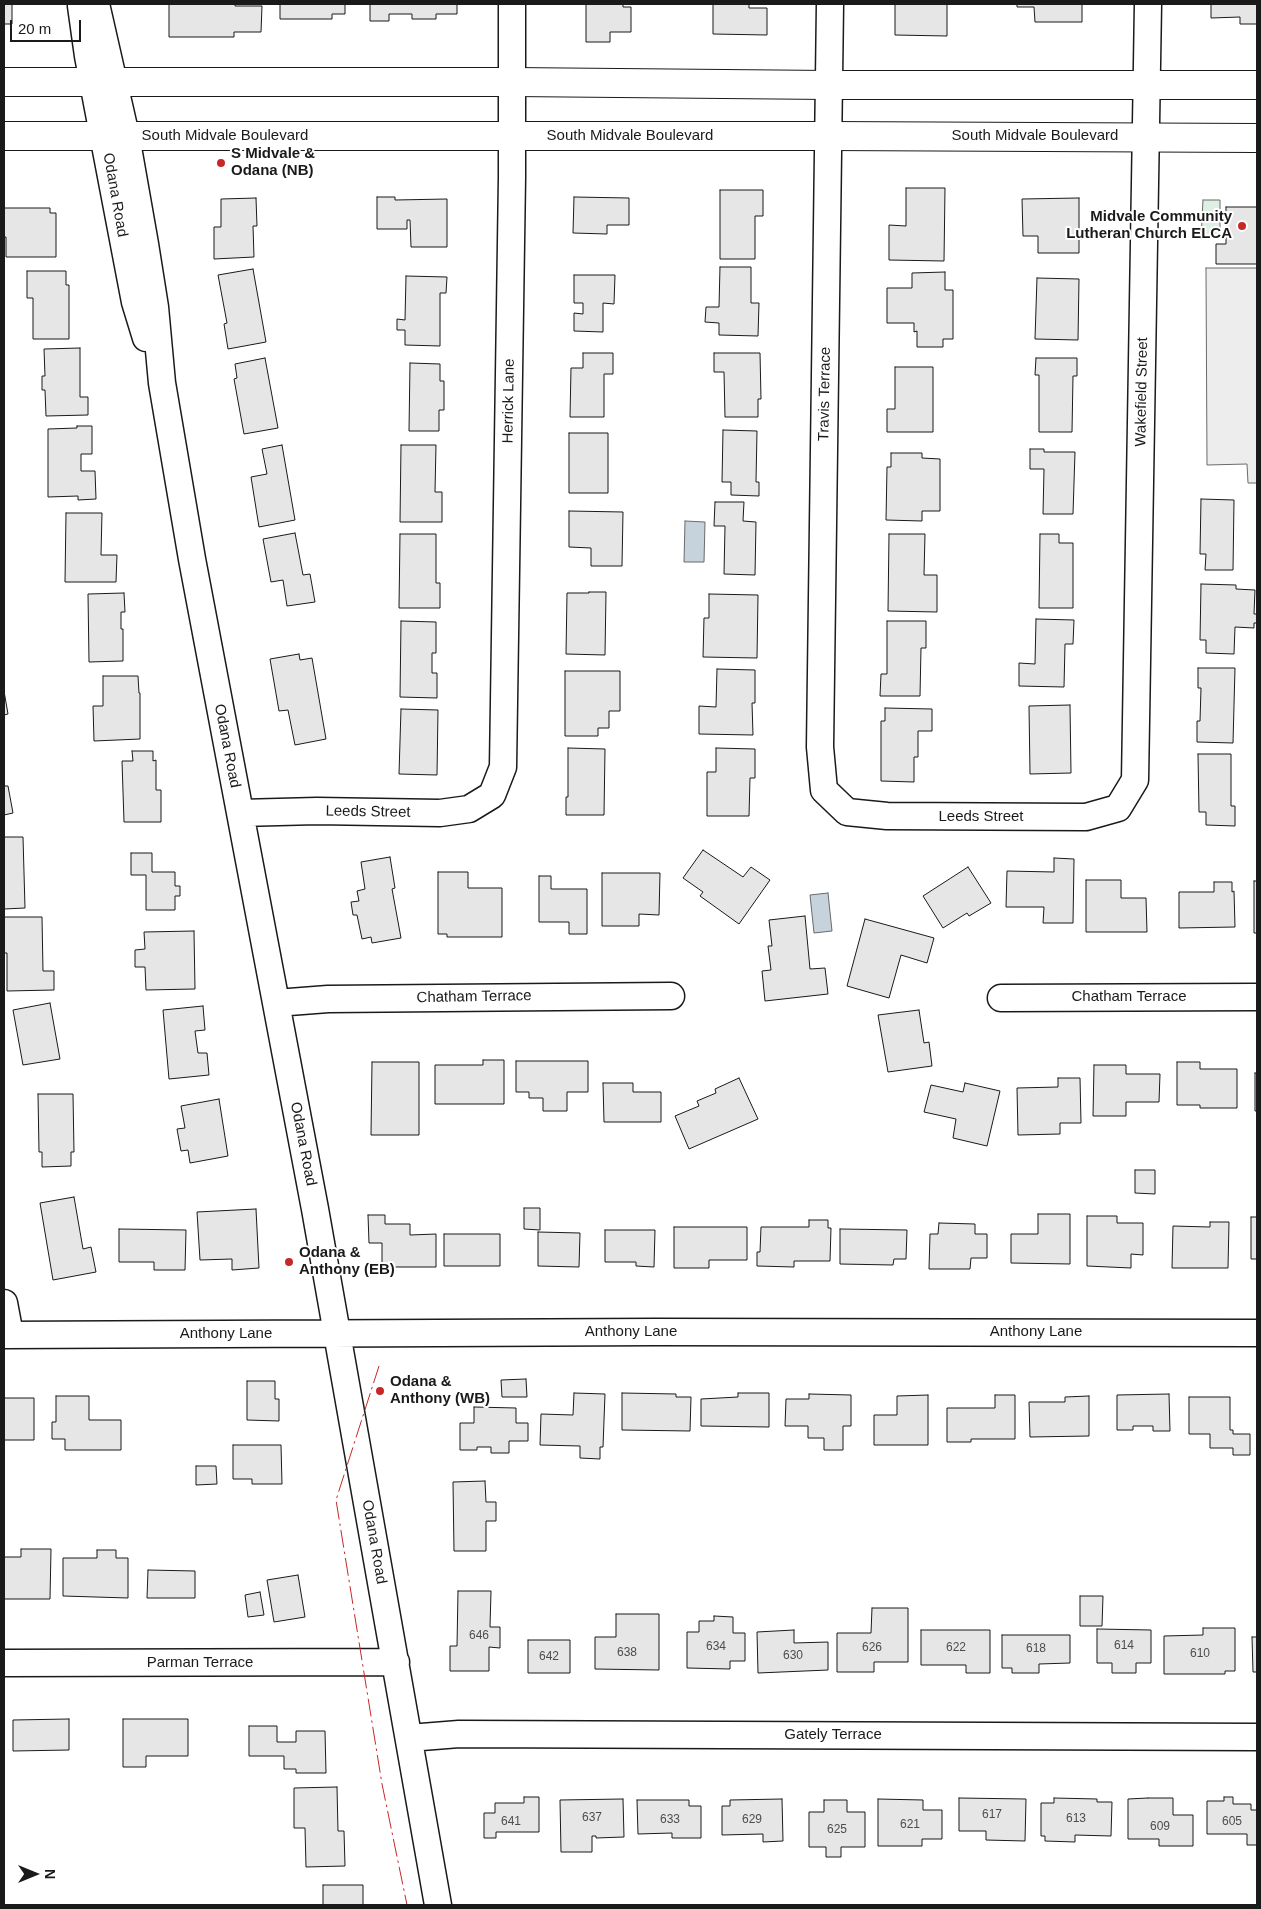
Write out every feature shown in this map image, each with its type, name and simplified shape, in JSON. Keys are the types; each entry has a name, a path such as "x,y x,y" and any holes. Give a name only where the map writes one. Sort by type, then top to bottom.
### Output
{"main road":[{"path":"4,82 513,82 829,86 1257,85"},
{"name":"South Midvale Boulevard","path":"4,136 1146,136 1257,138"}],"street":[{"name":"Odana Road","path":"81,4 104,83 115,136 135,302 162,383 193,568 315,1208 438,1905"},
{"name":"Odana Road","path":"96,4 104,83"},
{"name":"Herrick Lane","path":"492,795 503,768 513,82 512,4"},
{"name":"Travis Terrace","path":"824,784 820,747 830,4"},
{"name":"Wakefield Street","path":"1135,780 1148,4"},
{"name":"Leeds Street","path":"824,784 824,790 847,812 887,816 1086,817 1118,808 1135,780"},
{"name":"Leeds Street","path":"240,814 317,811 440,813 469,809 492,795"},
{"name":"Chatham Terrace","path":"276,1003 347,999 671,996"},
{"name":"Chatham Terrace","path":"1000,998 1257,997"},
{"path":"4,1303 7,1335"},
{"name":"Anthony Lane","path":"7,1335 646,1332 1257,1333"},
{"name":"Parman Terrace","path":"4,1663 396,1662"},
{"name":"Gately Terrace","path":"409,1738 459,1734 1257,1736"}],"green space":[{"path":"1203,200 1220,200 1220,238 1201,239"}],"shaded area":[{"path":"1206,268 1257,268 1257,483 1248,483 1247,464 1207,465"},
{"path":"685,521 705,522 704,562 684,562"},
{"path":"828,893 832,931 814,933 810,895"}],"building":[{"path":"4,4 12,4 12,24 4,24"},
{"path":"169,4 262,6 261,32 234,32 234,37 169,37"},
{"path":"280,4 345,4 345,14 332,14 332,19 280,19"},
{"path":"370,4 457,4 457,14 436,14 436,19 412,19 412,14 389,14 389,21 370,21"},
{"path":"586,4 623,4 623,7 631,7 631,32 610,32 610,42 586,42"},
{"path":"713,4 749,4 749,8 767,8 767,35 713,34"},
{"path":"895,4 947,4 947,36 895,35"},
{"path":"1017,4 1082,4 1082,22 1035,22 1034,7 1017,7"},
{"path":"1211,4 1257,4 1257,24 1240,24 1240,17 1211,18"},
{"path":"906,188 945,188 944,261 889,260 889,225 906,226"},
{"path":"720,190 763,190 763,216 755,216 755,259 720,259"},
{"path":"377,197 395,197 395,200 447,199 447,247 411,247 410,220 407,220 407,229 377,229"},
{"path":"574,197 629,198 629,225 607,225 607,234 573,233"},
{"path":"256,198 257,226 253,226 254,257 214,259 214,227 221,227 221,199"},
{"path":"1079,198 1079,253 1038,253 1038,236 1023,236 1022,199"},
{"name":"Midvale Community Lutheran Church ELCA","path":"1226,207 1257,207 1257,264 1216,264 1216,244 1226,244"},
{"path":"4,208 50,208 50,213 56,213 56,257 6,257"},
{"path":"720,267 751,267 751,303 759,303 758,336 719,335 719,323 705,322 706,307 719,307"},
{"path":"253,269 266,342 228,349 224,324 227,323 218,275"},
{"path":"27,271 66,271 66,285 69,285 69,339 33,339 33,298 27,298"},
{"path":"945,272 945,290 953,290 953,339 943,339 943,347 917,347 917,331 914,332 914,323 887,323 887,288 912,288 912,273"},
{"path":"574,275 615,275 614,304 603,303 603,332 574,331 574,313 583,314 583,303 574,303"},
{"path":"406,276 447,277 446,293 440,293 440,346 405,345 405,330 397,330 397,319 405,320"},
{"path":"1037,278 1079,279 1078,340 1035,339"},
{"path":"80,348 80,397 88,397 88,415 46,416 45,390 42,390 42,376 45,376 44,349"},
{"path":"583,353 613,353 613,374 604,374 604,417 570,417 571,368 583,368"},
{"path":"714,353 760,353 761,399 758,399 758,417 725,417 724,372 714,372"},
{"path":"265,358 278,428 244,434 234,379 237,378 235,364"},
{"path":"1036,358 1077,358 1077,376 1073,376 1072,432 1039,432 1039,375 1035,375"},
{"path":"410,363 440,364 440,381 444,381 444,410 439,410 439,431 409,431"},
{"path":"895,367 933,367 933,432 887,432 887,409 895,409"},
{"path":"77,426 92,426 92,454 81,454 81,471 95,471 96,499 78,500 78,496 48,497 48,429 77,428"},
{"path":"723,430 757,431 756,482 759,482 759,496 731,495 731,482 722,482"},
{"path":"569,433 608,433 608,493 569,493"},
{"path":"282,445 295,520 259,527 251,477 267,474 262,449"},
{"path":"401,445 436,445 435,492 442,492 442,522 400,522"},
{"path":"1030,449 1044,449 1044,452 1075,452 1073,514 1043,514 1044,469 1030,469"},
{"path":"891,453 922,453 922,458 940,459 940,511 922,511 922,521 886,520 887,467 891,467"},
{"path":"1201,499 1234,500 1233,570 1205,570 1206,554 1200,554"},
{"path":"715,502 744,502 743,521 756,522 755,575 724,574 725,526 714,526"},
{"path":"569,511 623,512 622,566 591,566 591,548 569,547"},
{"path":"66,513 102,513 101,555 117,555 116,582 65,582"},
{"path":"295,533 303,575 310,574 315,602 287,606 283,580 271,582 263,539"},
{"path":"400,534 436,534 436,583 440,583 440,608 399,608"},
{"path":"889,534 925,534 924,575 937,575 937,612 888,611"},
{"path":"1040,534 1059,534 1059,543 1073,543 1073,608 1039,608"},
{"path":"1201,584 1236,585 1236,589 1255,590 1254,614 1257,614 1257,623 1254,623 1254,628 1235,627 1234,654 1206,653 1206,640 1200,640"},
{"path":"606,592 605,655 566,654 567,593"},
{"path":"124,593 125,612 121,612 123,661 89,662 88,594"},
{"path":"709,594 758,595 757,658 703,657 704,618 709,618"},
{"path":"1036,619 1074,620 1073,644 1065,644 1064,687 1019,686 1019,663 1035,664"},
{"path":"401,621 436,622 436,653 432,653 432,673 437,673 437,698 400,697"},
{"path":"887,621 926,621 926,648 921,648 920,696 880,696 881,674 887,674"},
{"path":"299,654 300,660 312,658 326,739 295,745 288,710 279,711 270,659"},
{"path":"1198,668 1235,668 1233,743 1197,742 1197,721 1200,721 1201,688 1198,688"},
{"path":"717,669 755,670 755,703 752,703 753,735 699,734 699,706 716,707"},
{"path":"565,671 620,671 620,711 609,711 609,728 598,728 598,736 565,736"},
{"path":"103,676 138,676 140,739 94,741 93,706 103,706"},
{"path":"4,691 8,714 4,715"},
{"path":"1070,705 1071,773 1030,774 1029,706"},
{"path":"885,708 932,709 932,731 918,731 918,757 914,757 914,782 881,781 881,721 885,721"},
{"path":"401,709 438,710 437,775 399,774"},
{"path":"568,748 605,749 604,815 566,815"},
{"path":"716,748 755,749 755,778 750,778 749,816 707,816 707,772 716,772"},
{"path":"132,751 153,751 153,761 156,760 156,790 161,790 161,822 124,822 122,761 133,761"},
{"path":"1198,754 1231,754 1231,806 1235,806 1235,826 1206,825 1206,812 1199,812"},
{"path":"4,786 8,786 13,813 4,815"},
{"path":"4,837 23,837 25,908 4,909"},
{"path":"703,850 743,877 751,867 770,880 739,924 700,896 703,892 683,878"},
{"path":"131,853 152,853 152,872 175,872 175,886 180,886 180,896 175,896 175,910 146,910 146,875 131,875"},
{"path":"390,857 395,888 392,889 401,938 372,943 371,937 362,939 357,915 353,915 351,902 359,901 357,891 365,889 361,862"},
{"path":"1054,858 1074,859 1073,923 1043,923 1044,907 1006,907 1007,871 1054,872"},
{"path":"968,867 991,903 969,916 967,913 943,928 923,896"},
{"path":"438,872 468,872 468,888 502,888 502,937 447,937 447,934 438,934"},
{"path":"602,873 660,873 659,915 639,914 639,926 602,926"},
{"path":"539,876 551,876 551,889 587,889 587,934 569,934 569,922 539,922"},
{"path":"1086,880 1121,880 1121,898 1146,898 1147,932 1086,932"},
{"path":"1254,881 1257,881 1257,933 1254,933"},
{"path":"1214,882 1232,882 1235,927 1179,928 1179,892 1214,892"},
{"path":"805,916 810,969 825,968 828,994 765,1001 762,971 771,970 768,946 772,946 769,920"},
{"path":"4,917 42,917 43,971 54,971 54,990 7,991 7,953 4,953"},
{"path":"865,919 934,938 927,963 901,955 889,998 847,986"},
{"path":"194,931 195,989 146,990 145,967 135,967 135,950 145,949 144,932"},
{"path":"50,1003 60,1059 23,1065 13,1010"},
{"path":"203,1006 205,1030 195,1031 198,1053 207,1053 209,1075 169,1079 163,1010"},
{"path":"919,1010 924,1043 929,1042 932,1066 888,1072 878,1015"},
{"path":"483,1060 504,1060 504,1104 435,1104 435,1065 483,1065"},
{"path":"516,1061 588,1061 588,1092 567,1092 567,1111 543,1111 543,1098 529,1098 529,1092 516,1092"},
{"path":"372,1062 419,1062 419,1135 371,1135"},
{"path":"1177,1062 1200,1062 1200,1069 1237,1069 1237,1108 1200,1108 1200,1105 1177,1105"},
{"path":"1094,1065 1126,1065 1126,1074 1160,1074 1159,1102 1126,1102 1126,1116 1093,1116"},
{"path":"1255,1073 1257,1073 1257,1111 1255,1111"},
{"path":"739,1078 758,1119 689,1149 675,1116 699,1106 697,1101 716,1093 715,1089"},
{"path":"1058,1078 1080,1078 1081,1123 1060,1123 1060,1134 1018,1135 1017,1088 1058,1087"},
{"path":"603,1083 633,1083 633,1092 661,1092 661,1122 604,1122"},
{"path":"965,1083 1000,1091 987,1146 953,1138 956,1119 924,1112 931,1085 963,1092"},
{"path":"38,1094 73,1094 74,1152 71,1152 71,1166 42,1167 42,1152 39,1152"},
{"path":"219,1099 228,1156 190,1163 188,1150 181,1151 177,1129 185,1128 181,1106"},
{"path":"1135,1170 1155,1170 1155,1194 1135,1193"},
{"path":"74,1197 83,1249 91,1247 96,1272 53,1280 40,1203"},
{"path":"524,1208 540,1208 540,1230 524,1229"},
{"path":"256,1209 259,1268 232,1270 232,1259 200,1260 197,1212"},
{"path":"1038,1214 1070,1214 1070,1264 1011,1263 1011,1234 1038,1234"},
{"path":"368,1215 385,1215 385,1224 410,1224 410,1235 436,1234 436,1267 382,1267 382,1243 369,1243"},
{"path":"1087,1216 1117,1216 1117,1223 1143,1223 1143,1255 1131,1254 1131,1268 1087,1266"},
{"path":"1251,1217 1257,1217 1257,1259 1251,1259"},
{"path":"809,1220 828,1220 828,1228 831,1228 830,1261 794,1261 794,1267 757,1266 757,1252 760,1252 761,1227 809,1227"},
{"path":"1210,1222 1229,1222 1228,1268 1172,1268 1173,1226 1210,1227"},
{"path":"939,1223 975,1224 975,1234 987,1234 987,1258 971,1258 970,1269 929,1269 930,1234 938,1234"},
{"path":"674,1227 747,1227 747,1260 709,1260 709,1268 674,1268"},
{"path":"119,1229 186,1230 185,1270 154,1270 154,1262 119,1262"},
{"path":"840,1229 907,1230 906,1259 894,1259 893,1265 840,1264"},
{"path":"605,1230 655,1230 654,1267 636,1266 636,1262 605,1262"},
{"path":"538,1232 580,1233 579,1267 538,1266"},
{"path":"444,1234 500,1234 500,1266 444,1266"},
{"path":"526,1379 527,1397 502,1397 501,1380"},
{"path":"247,1381 275,1381 275,1399 279,1399 279,1421 247,1420"},
{"path":"574,1393 605,1394 603,1447 600,1447 600,1459 580,1458 580,1446 540,1445 541,1414 573,1415"},
{"path":"622,1393 676,1394 676,1397 691,1397 690,1431 622,1430"},
{"path":"738,1393 769,1393 769,1427 701,1426 701,1399 738,1397"},
{"path":"809,1394 851,1395 851,1426 843,1426 843,1450 824,1450 824,1438 808,1438 808,1426 785,1426 786,1399 809,1399"},
{"path":"1169,1394 1170,1431 1153,1431 1153,1426 1133,1426 1133,1430 1117,1430 1117,1395"},
{"path":"928,1395 928,1445 874,1445 874,1415 897,1415 897,1396"},
{"path":"995,1395 1015,1395 1015,1439 971,1439 971,1442 947,1442 947,1408 995,1408"},
{"path":"56,1396 89,1396 89,1420 121,1420 121,1450 65,1450 65,1439 52,1439 52,1422 56,1422"},
{"path":"1089,1396 1089,1436 1030,1437 1029,1402 1065,1402 1065,1397"},
{"path":"1189,1397 1230,1397 1230,1430 1233,1430 1233,1434 1250,1434 1250,1455 1233,1455 1233,1448 1210,1448 1210,1434 1189,1434"},
{"path":"4,1398 34,1398 34,1440 4,1440"},
{"path":"474,1407 516,1408 516,1423 528,1423 528,1441 509,1441 509,1453 491,1453 491,1447 477,1447 477,1450 460,1450 460,1423 474,1423"},
{"path":"233,1445 281,1445 282,1484 252,1484 252,1479 233,1479"},
{"path":"196,1466 216,1466 217,1484 196,1485"},
{"path":"485,1481 486,1502 496,1502 496,1521 486,1521 486,1551 454,1551 453,1482"},
{"path":"21,1549 51,1549 50,1599 4,1599 4,1557 21,1557"},
{"path":"97,1550 116,1550 116,1558 128,1558 128,1598 63,1596 63,1558 97,1558"},
{"path":"148,1570 195,1571 195,1598 147,1598"},
{"path":"298,1575 305,1617 274,1622 267,1580"},
{"path":"458,1591 491,1591 490,1627 500,1627 500,1648 489,1647 489,1671 450,1671 450,1646 457,1646"},
{"path":"260,1592 264,1615 248,1617 245,1595"},
{"path":"1080,1596 1103,1596 1102,1626 1080,1626"},
{"path":"872,1608 908,1608 908,1662 874,1662 874,1672 837,1672 837,1633 871,1633"},
{"path":"616,1614 659,1614 659,1670 595,1669 595,1637 616,1637"},
{"path":"714,1616 733,1617 733,1633 745,1633 745,1661 730,1661 730,1669 687,1668 687,1632 699,1632 699,1621 714,1621"},
{"path":"1203,1628 1235,1628 1235,1671 1225,1671 1225,1674 1164,1674 1164,1636 1203,1635"},
{"path":"1097,1629 1151,1630 1151,1663 1136,1663 1136,1673 1112,1673 1112,1663 1097,1663"},
{"path":"794,1630 794,1643 828,1642 828,1670 758,1673 757,1632"},
{"path":"921,1630 990,1630 990,1673 966,1673 966,1665 921,1665"},
{"path":"1002,1635 1070,1635 1070,1663 1039,1664 1039,1673 1012,1673 1012,1668 1002,1668"},
{"path":"1252,1637 1257,1637 1257,1672 1253,1672"},
{"path":"528,1640 570,1640 570,1673 528,1673"},
{"path":"69,1719 69,1750 13,1751 13,1720"},
{"path":"123,1719 188,1719 188,1756 146,1756 146,1767 123,1767"},
{"path":"249,1726 277,1726 277,1742 296,1742 296,1731 325,1731 326,1773 296,1773 296,1769 284,1769 284,1756 249,1756"},
{"path":"337,1787 338,1831 344,1831 345,1866 306,1867 305,1828 294,1828 294,1788"},
{"path":"524,1797 539,1797 539,1832 496,1832 496,1838 484,1838 484,1813 495,1813 495,1803 524,1803"},
{"path":"1224,1797 1233,1797 1233,1804 1251,1804 1251,1810 1257,1810 1257,1845 1247,1845 1247,1834 1207,1834 1207,1801 1224,1801"},
{"path":"959,1798 1026,1799 1025,1841 986,1840 986,1831 959,1831"},
{"path":"1054,1798 1097,1799 1097,1802 1112,1802 1111,1836 1075,1835 1075,1842 1045,1841 1045,1836 1041,1836 1041,1803 1054,1803"},
{"path":"1173,1798 1173,1815 1193,1815 1193,1846 1159,1846 1159,1839 1128,1839 1128,1799"},
{"path":"623,1799 624,1837 596,1838 596,1836 592,1836 592,1852 561,1852 560,1800"},
{"path":"782,1799 783,1841 763,1842 763,1834 722,1835 722,1806 730,1806 730,1800"},
{"path":"878,1799 923,1800 923,1810 942,1810 942,1839 922,1839 922,1846 878,1846"},
{"path":"637,1800 689,1800 689,1806 701,1806 701,1838 672,1838 672,1833 638,1834"},
{"path":"824,1800 847,1800 847,1812 865,1812 865,1847 841,1847 841,1857 826,1857 826,1847 809,1847 809,1812 824,1812"},
{"path":"323,1885 363,1885 363,1905 323,1905"}],"power":[{"path":"379,1366 336,1500 382,1784 407,1905"}],"place":[{"name":"S Midvale & Odana (NB)","path":"221,163"},
{"name":"Midvale Community Lutheran Church ELCA","path":"1242,226"},
{"name":"Odana & Anthony (EB)","path":"289,1262"},
{"name":"Odana & Anthony (WB)","path":"380,1391"}]}
